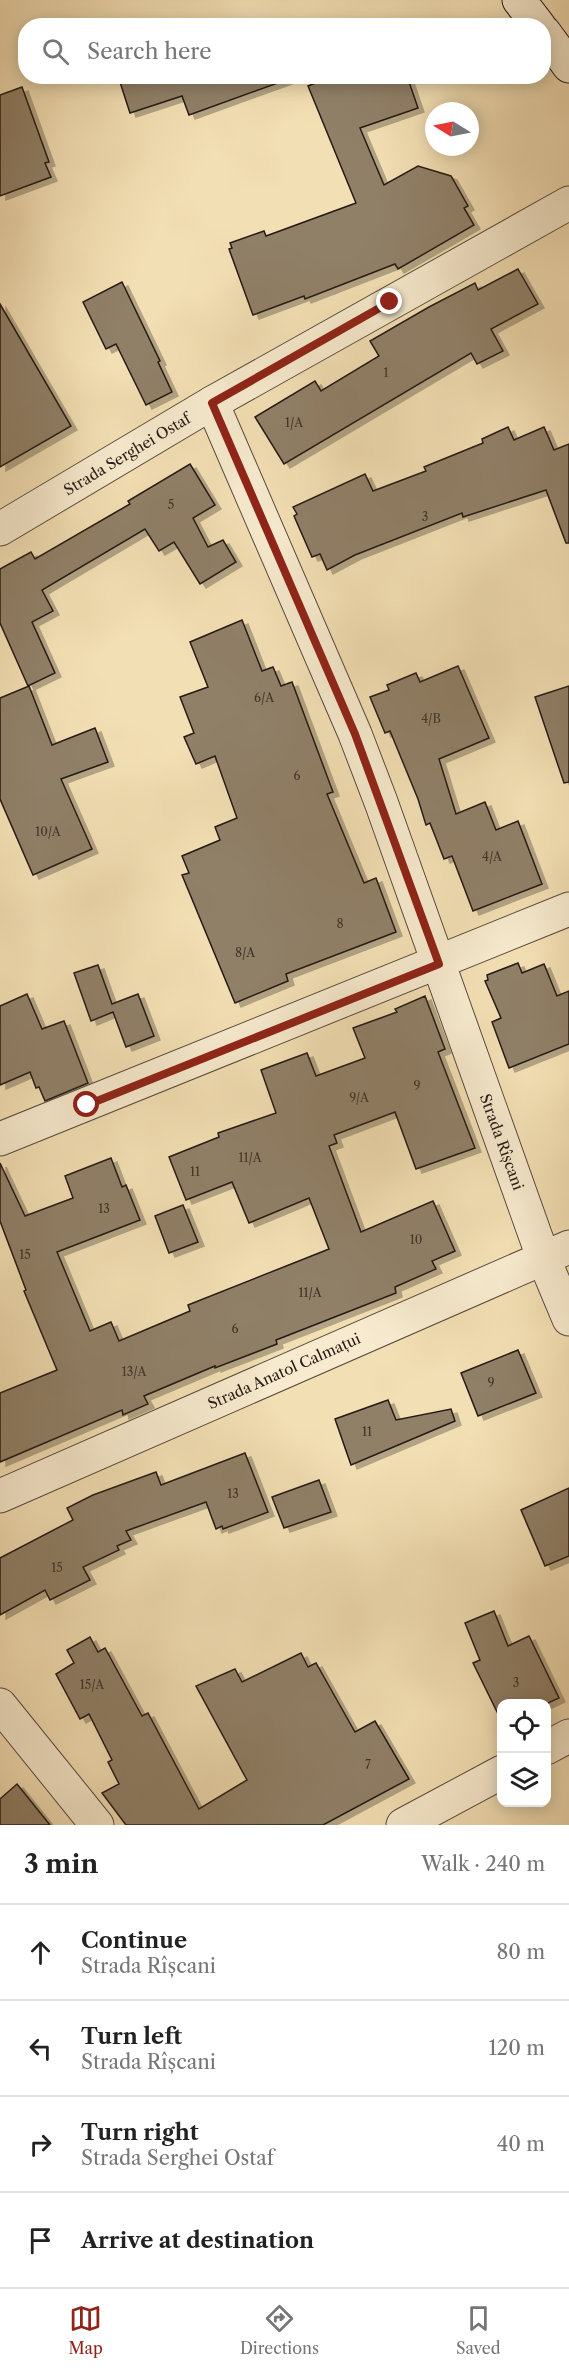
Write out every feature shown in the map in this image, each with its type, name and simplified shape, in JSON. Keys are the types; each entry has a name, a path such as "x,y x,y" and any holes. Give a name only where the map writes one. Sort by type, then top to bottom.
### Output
{"street":[{"path":"519,0 532,18"},
{"path":"551,42 569,66"},
{"name":"Strada Serghei Ostaf","path":"0,529 212,403 569,203"},
{"name":"Strada Rîșcani","path":"212,403 355,734 439,964 556,1252 569,1319"},
{"path":"0,1139 439,964 569,909"},
{"name":"Strada Anatol Calmațui","path":"0,1496 556,1252"},
{"path":"0,1705 97,1825"},
{"path":"551,1745 569,1736"},
{"path":"404,1825 497,1774"}],"building":[{"path":"121,84 275,84 189,115 182,96 130,113"},
{"path":"313,84 410,84 418,108 360,128 384,185 418,166 451,176 468,206 464,208 474,225 398,269 395,264 305,299 304,296 253,315 229,249 232,248 230,243 264,231 266,236 356,203 308,86"},
{"path":"22,87 49,162 45,163 51,177 0,196 0,95"},
{"path":"518,269 538,304 491,329 503,351 477,364 471,353 284,464 255,417 315,381 321,391 379,356 370,341 429,307 475,283 478,290"},
{"path":"122,282 160,361 158,362 172,392 146,405 116,344 106,349 83,302"},
{"path":"0,304 71,426 0,467"},
{"path":"508,427 514,440 544,427 554,450 569,444 569,543 566,543 546,490 463,517 462,513 355,555 327,570 320,554 312,557 294,516 297,514 293,507 365,474 373,491 426,471 424,467 483,443 482,439"},
{"path":"190,464 215,505 193,518 208,547 223,540 236,562 200,584 174,542 159,551 145,529 42,590 53,611 32,622 55,673 28,686 0,623 0,569 31,552 35,559 130,504 128,501"},
{"path":"242,620 262,671 273,667 281,686 292,682 333,792 327,794 364,883 376,878 396,932 286,974 288,981 235,1003 182,875 189,873 182,856 220,840 215,827 237,818 215,756 196,764 184,737 194,733 180,697 208,687 190,642"},
{"path":"458,666 489,738 439,759 456,814 485,802 496,830 518,821 542,884 473,911 452,856 444,859 430,823 426,825 418,799 390,731 385,733 370,697 389,690 387,685 416,673 420,682"},
{"path":"29,686 52,745 95,728 108,762 61,779 92,849 33,875 0,799 0,698"},
{"path":"569,686 569,782 564,783 535,697"},
{"path":"518,963 522,973 544,964 557,996 569,991 569,1044 509,1068 492,1022 501,1018 485,981 488,980 487,975"},
{"path":"98,965 112,1004 138,994 154,1036 126,1047 113,1012 91,1021 74,973"},
{"path":"27,994 42,1029 64,1021 88,1083 45,1101 39,1087 36,1088 30,1072 0,1085 0,1006"},
{"path":"425,996 445,1049 438,1052 475,1148 416,1169 395,1112 334,1135 337,1143 329,1146 361,1232 433,1201 455,1251 432,1261 436,1269 395,1287 396,1293 276,1340 277,1344 215,1368 215,1366 144,1396 148,1404 123,1415 122,1410 0,1462 0,1393 57,1370 24,1291 26,1290 0,1221 0,1163 25,1216 73,1198 65,1176 111,1158 122,1187 126,1185 140,1220 57,1252 90,1331 111,1322 119,1341 190,1311 188,1305 329,1249 309,1198 249,1223 232,1182 186,1200 169,1157 219,1137 218,1133 276,1113 261,1070 307,1053 316,1076 365,1058 353,1028 397,1012 395,1009"},
{"path":"183,1205 198,1242 169,1253 155,1216"},
{"path":"518,1350 536,1393 478,1416 461,1373"},
{"path":"388,1400 396,1420 451,1409 455,1421 351,1465 335,1419"},
{"path":"245,1453 268,1512 223,1529 222,1526 216,1529 206,1502 126,1531 131,1540 117,1546 119,1550 83,1567 90,1580 50,1600 45,1590 0,1615 0,1558 73,1520 67,1508 93,1495 156,1472 161,1485"},
{"path":"319,1480 331,1512 284,1528 272,1497"},
{"path":"569,1488 569,1556 545,1566 521,1510"},
{"path":"494,1611 508,1646 529,1636 559,1698 551,1702 551,1699 497,1699 497,1712 473,1663 480,1660 465,1623"},
{"path":"90,1637 98,1652 105,1648 142,1716 148,1713 199,1809 247,1780 196,1686 235,1669 242,1682 301,1653 308,1667 316,1663 355,1732 375,1721 409,1779 323,1825 126,1825 102,1793 119,1784 108,1762 112,1760 89,1714 80,1719 56,1674 74,1663 67,1650"},
{"path":"17,1784 50,1825 0,1825 0,1799"}],"route":[{"path":"87,1105 439,964 355,734 212,403 390,302"}]}
